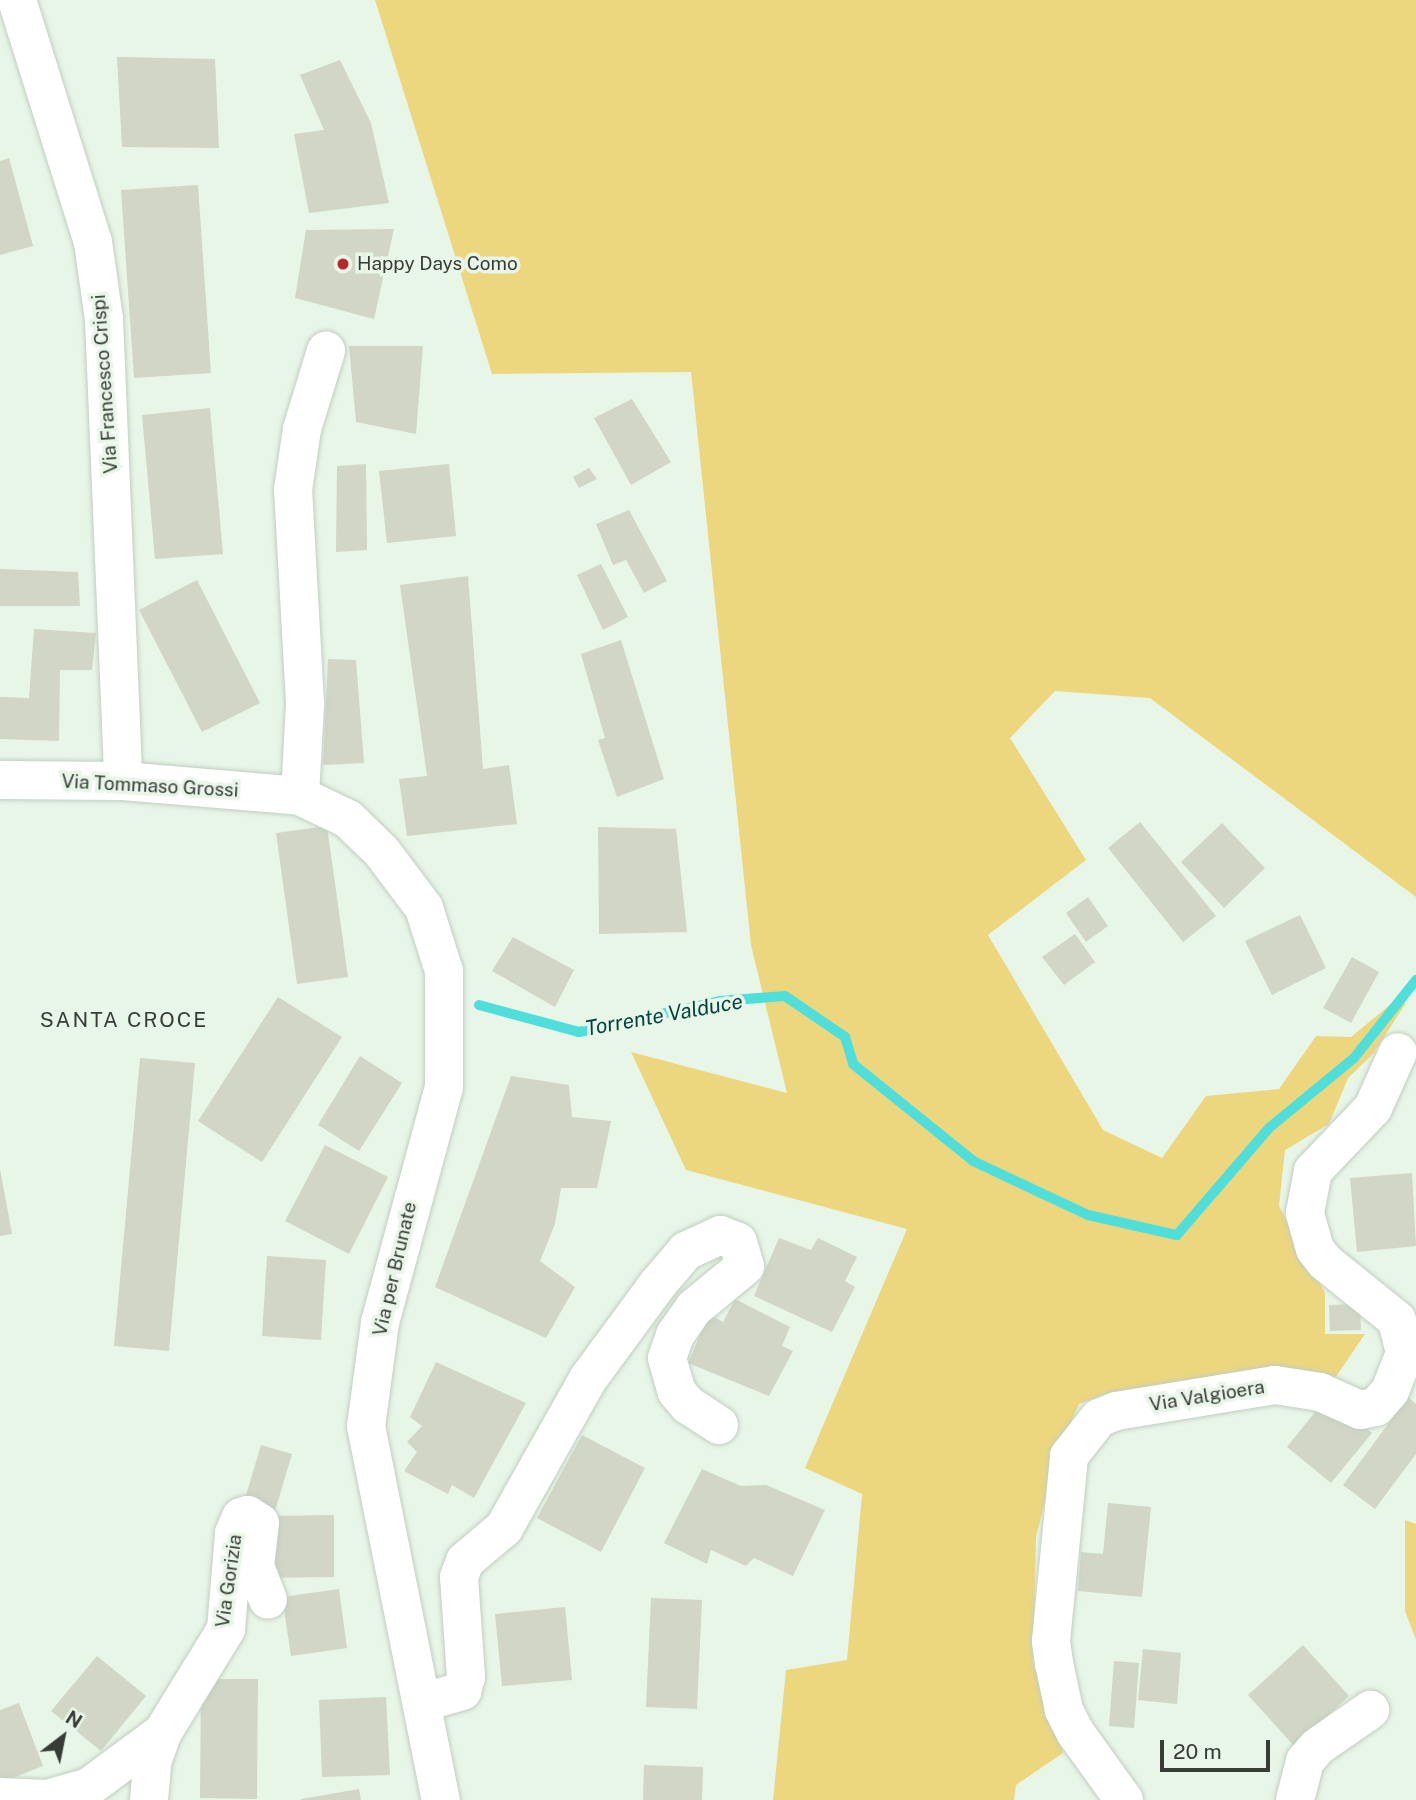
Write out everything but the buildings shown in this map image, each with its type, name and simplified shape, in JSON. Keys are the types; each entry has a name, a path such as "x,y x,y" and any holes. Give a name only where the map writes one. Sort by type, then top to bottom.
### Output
{"street":[{"name":"Via Francesco Crispi","path":"17,0 89,229 104,319 122,781"},
{"path":"300,796 305,703 293,490 302,429 326,351"},
{"name":"Via Tommaso Grossi","path":"0,780 122,781 300,796"},
{"name":"Via per Brunate","path":"300,796 348,819 382,852 424,908 444,971 444,1087 380,1323 366,1426 424,1702 440,1800"},
{"name":"Via Valgioera","path":"1124,1800 1074,1732 1064,1710 1054,1663 1051,1641 1069,1456 1098,1418 1116,1411 1275,1385 1320,1392 1360,1410 1376,1406 1391,1391 1405,1353 1397,1320 1325,1262 1315,1249 1305,1213 1313,1171 1373,1108 1398,1052"},
{"path":"424,1702 462,1691 466,1677 459,1577 465,1561 504,1528 581,1389 657,1285 686,1251 720,1235 738,1242 744,1266 694,1308 675,1335 667,1358 677,1392 688,1405 719,1425"},
{"name":"Via Gorizia","path":"149,1800 152,1762 163,1732 226,1629 234,1533 241,1517 248,1515 260,1523 255,1566 268,1600"},
{"path":"1295,1800 1305,1761 1317,1746 1370,1710"},
{"name":"Via Gorizia","path":"0,1797 47,1799 89,1787 163,1732"}],"shaded area":[{"path":"375,0 1416,0 1416,897 1150,698 1055,691 1010,738 1086,860 988,935 1103,1130 1162,1158 1206,1096 1279,1089 1316,1036 1351,1037 1397,999 1406,1003 1373,1054 1348,1078 1329,1124 1285,1150 1279,1206 1325,1293 1325,1334 1365,1334 1333,1381 1279,1372 1102,1395 1079,1404 1057,1454 1036,1537 1033,1662 1063,1753 1016,1785 1014,1800 773,1800 786,1670 847,1660 862,1494 805,1468 907,1229 686,1170 631,1052 787,1093 751,945 691,372 492,374"},
{"path":"1405,1520 1416,1524 1416,1640 1405,1611"}],"waterway":[{"name":"Torrente Valduce","path":"479,1005 579,1032 720,1001 785,996 845,1037 853,1064 973,1161 1088,1215 1177,1235 1269,1128 1354,1058 1416,980"}],"place":[{"name":"Happy Days Como","path":"343,264"}],"district":[{"name":"SANTA CROCE","path":"124,1020"}]}
